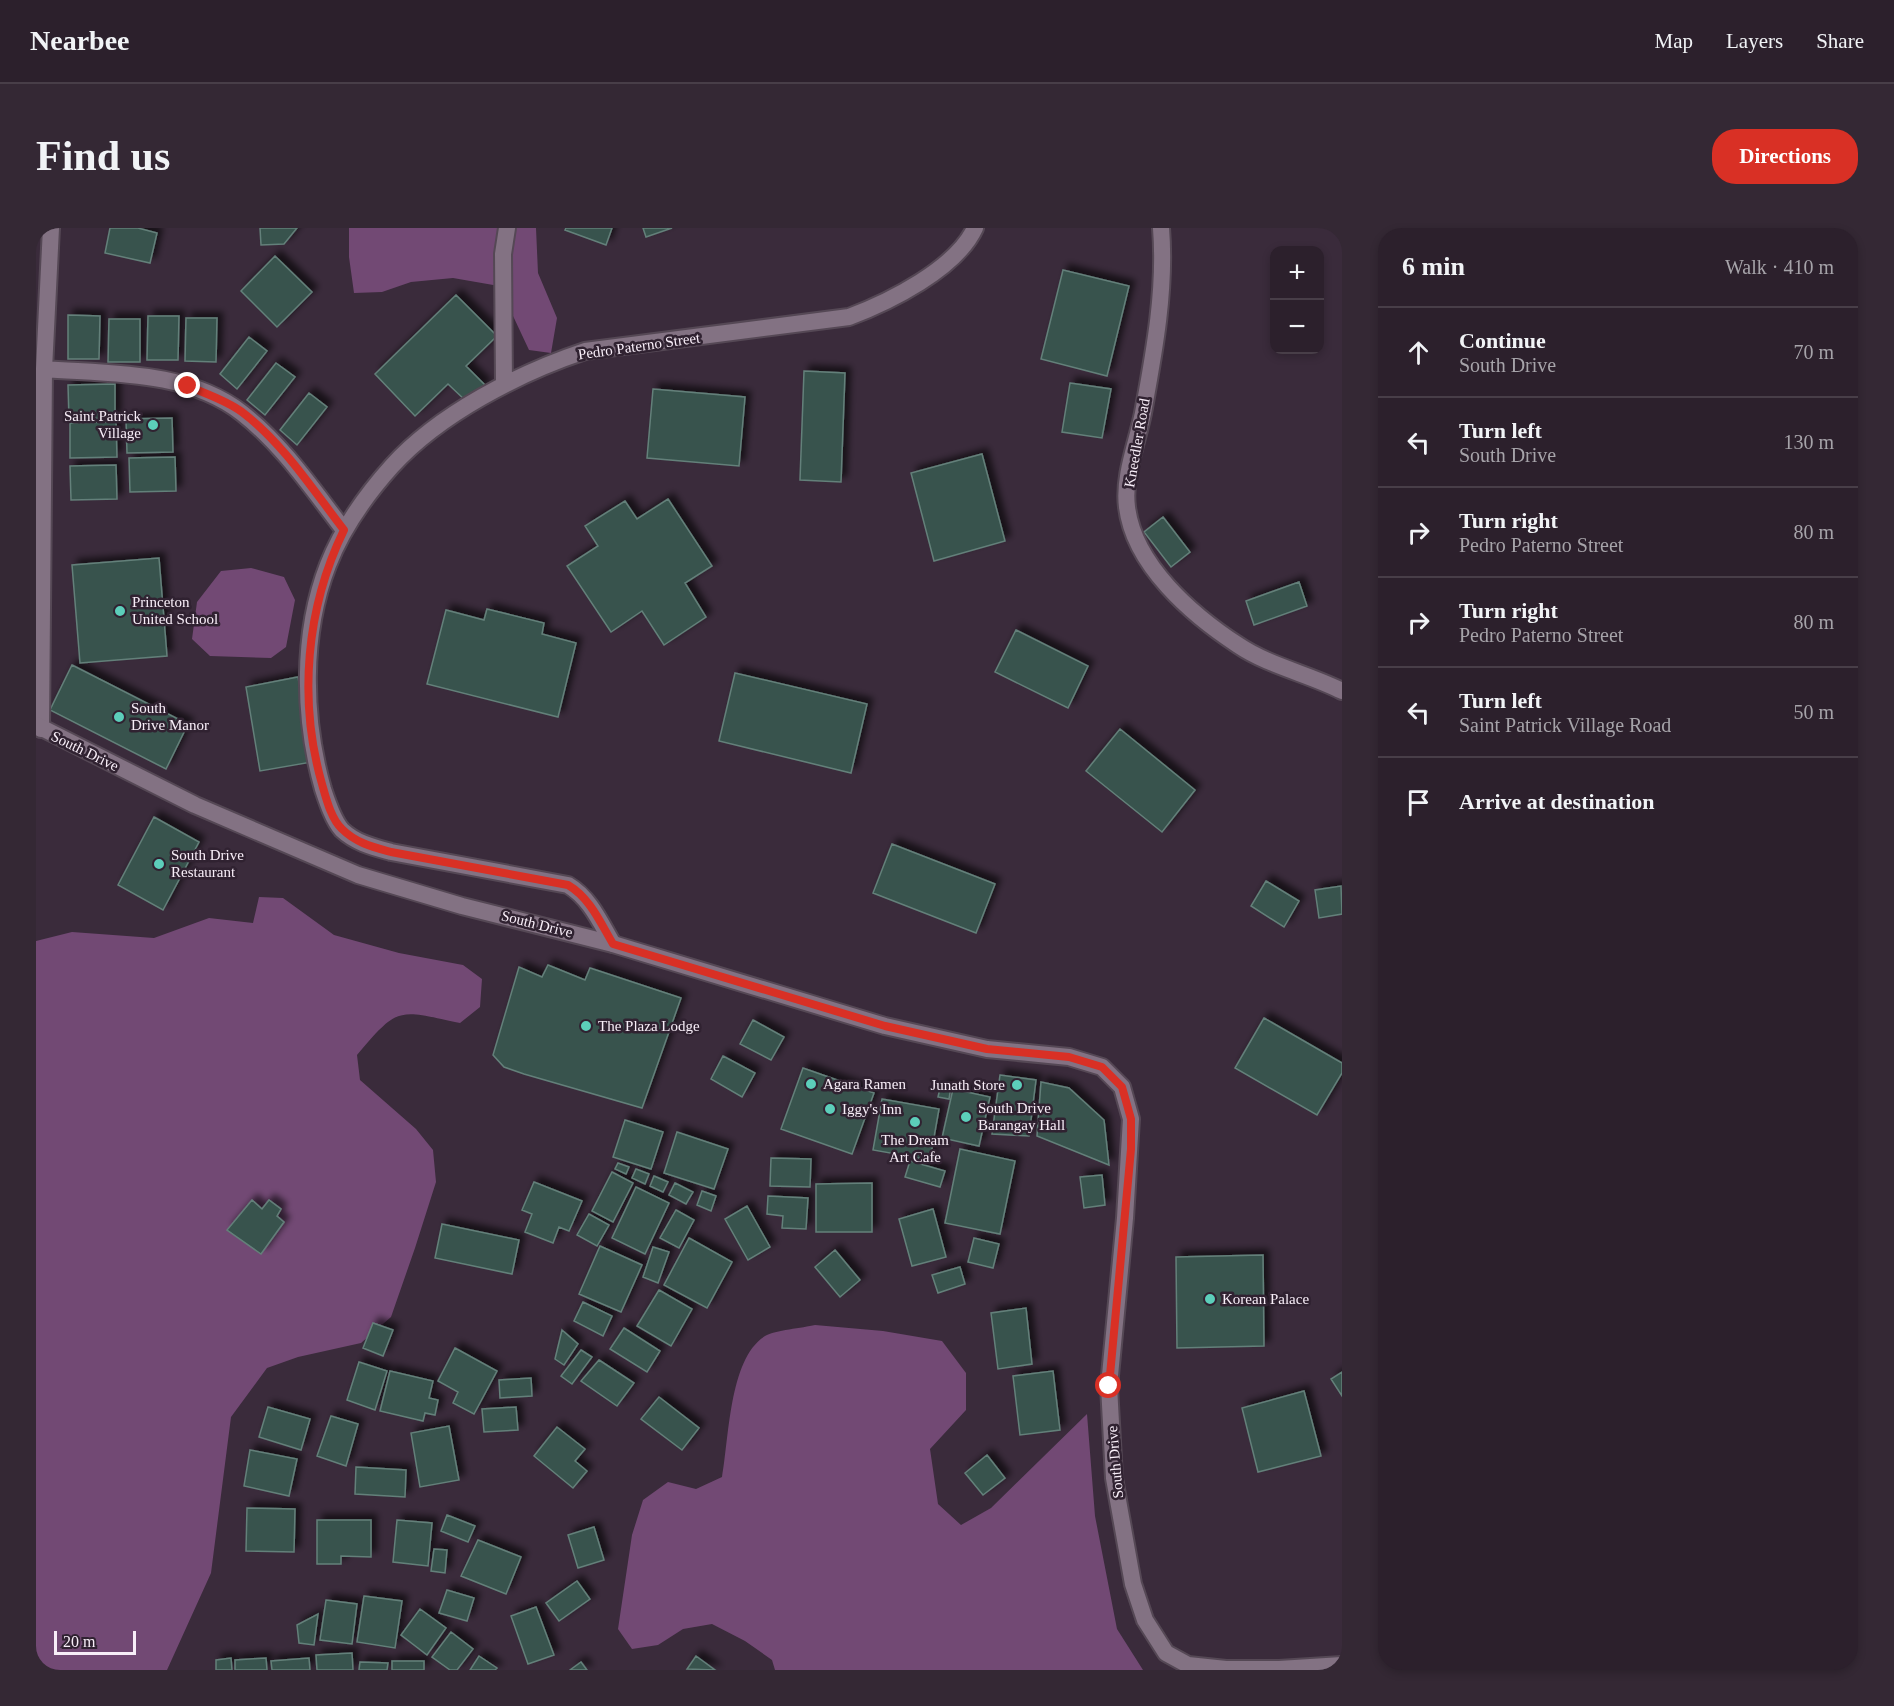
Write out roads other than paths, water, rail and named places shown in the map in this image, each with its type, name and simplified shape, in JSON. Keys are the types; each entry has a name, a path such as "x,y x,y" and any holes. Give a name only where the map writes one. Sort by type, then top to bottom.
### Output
{"street":[{"path":"38,727 44,369 51,228"},
{"path":"504,385 504,254 507,228"},
{"name":"Pedro Paterno Street","path":"613,944 585,898 568,885 391,852 364,845 341,829 327,802 318,769 308,680 316,605 327,565 344,530 392,466 420,439 504,385 545,364 585,351 849,317 883,305 910,289 943,265 975,228"},
{"name":"Kneedler Road","path":"1161,228 1162,284 1155,338 1129,477 1127,506 1134,534 1146,556 1169,586 1203,619 1240,647 1342,691"},
{"path":"44,369 129,374 159,379 219,399 241,412 274,444 344,530"},
{"name":"South Drive","path":"38,727 195,805 358,874 462,906 613,944 885,1026 987,1049 1069,1057 1102,1067 1122,1087 1131,1119 1125,1218 1109,1386 1114,1478 1133,1584 1144,1620 1166,1653 1188,1665 1226,1669 1342,1665"}],"place":[{"name":"Saint Patrick Village","path":"153,425"},
{"name":"Princeton United School","path":"120,611"},
{"name":"South Drive Manor","path":"119,717"},
{"name":"South Drive Restaurant","path":"159,864"},
{"name":"The Plaza Lodge","path":"586,1026"},
{"name":"Agara Ramen","path":"811,1084"},
{"name":"Junath Store","path":"1017,1085"},
{"name":"Iggy's Inn","path":"830,1109"},
{"name":"South Drive Barangay Hall","path":"966,1117"},
{"name":"The Dream Art Cafe","path":"915,1122"},
{"name":"Korean Palace","path":"1210,1299"}]}
